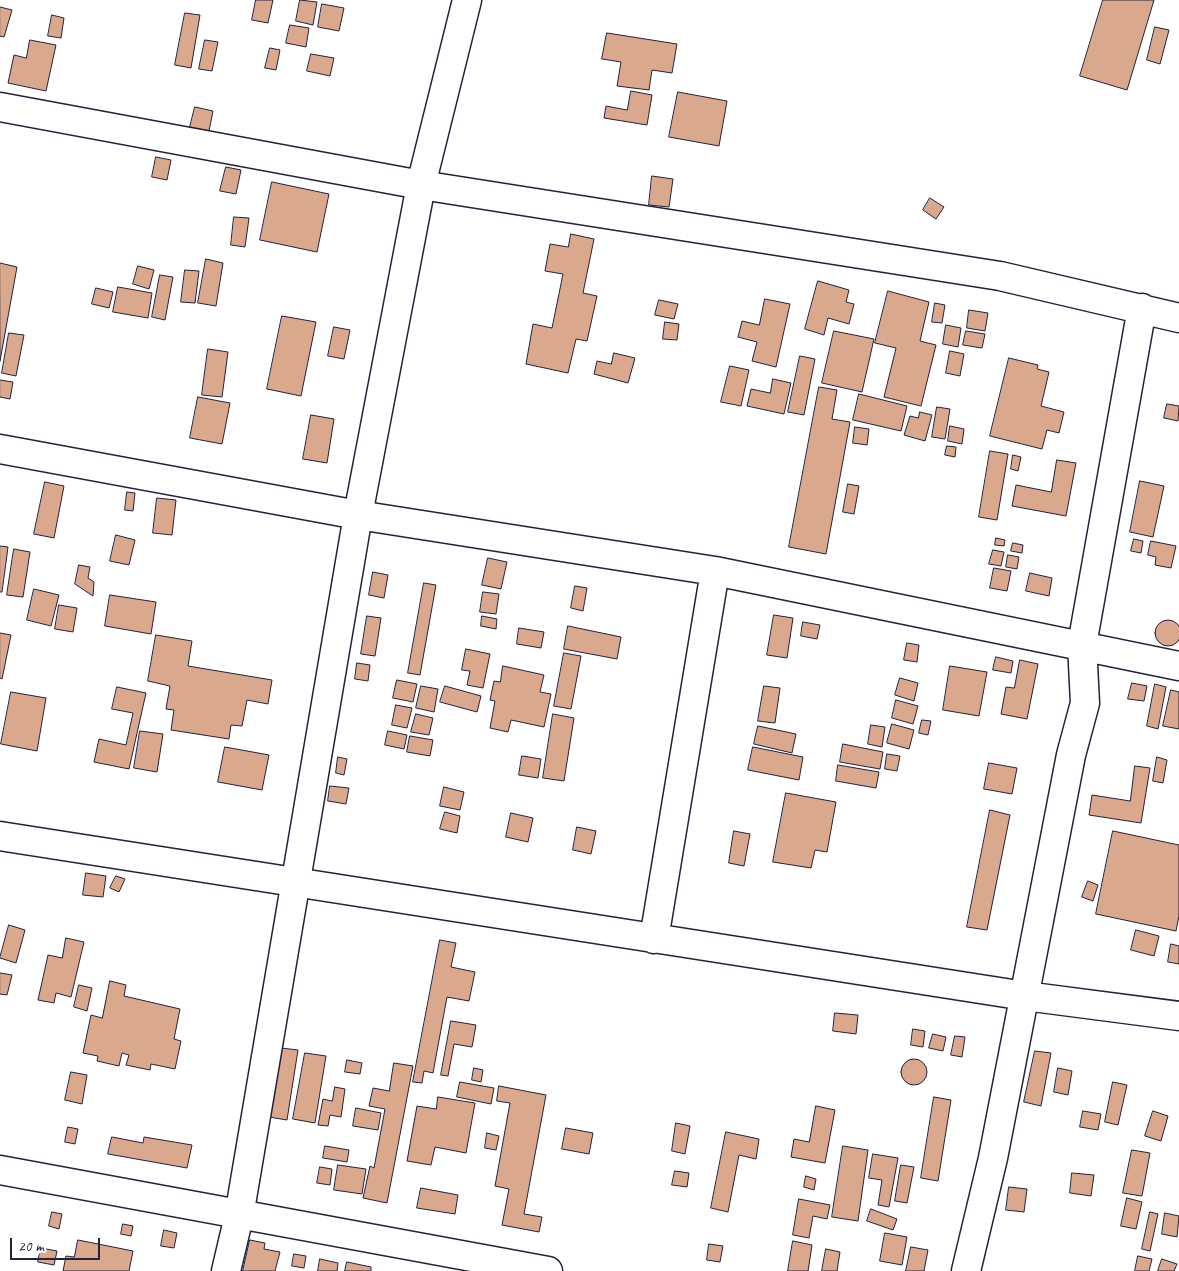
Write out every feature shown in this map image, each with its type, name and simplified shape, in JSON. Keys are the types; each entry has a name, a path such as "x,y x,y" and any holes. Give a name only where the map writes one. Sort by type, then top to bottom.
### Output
{"street":[{"path":"226,1271 239,1216 358,515 421,185 466,0"},
{"path":"0,107 421,185 1000,276 1179,318"},
{"path":"966,1271 993,1158 1071,755 1085,703 1082,645 1142,308"},
{"path":"0,449 358,515 715,571 1179,666"},
{"path":"654,938 715,571"},
{"path":"0,836 296,884 1025,996 1179,1016"},
{"path":"0,1170 239,1216 548,1271"}],"building":[{"path":"256,0 273,0 268,23 252,20"},
{"path":"300,0 317,2 313,25 296,21"},
{"path":"1103,0 1154,0 1127,90 1080,76"},
{"path":"322,4 344,8 339,31 318,27"},
{"path":"0,7 12,10 4,37 0,36"},
{"path":"185,13 200,15 191,68 175,65"},
{"path":"52,15 64,18 61,38 48,36"},
{"path":"290,25 309,28 306,47 286,43"},
{"path":"1155,27 1169,30 1160,64 1147,60"},
{"path":"607,33 677,44 672,73 652,70 649,90 617,86 621,62 602,59"},
{"path":"30,40 56,45 46,91 8,83 14,55 26,58"},
{"path":"205,40 218,42 212,71 199,69"},
{"path":"270,48 280,50 276,70 265,68"},
{"path":"311,54 334,58 330,76 307,71"},
{"path":"631,91 652,95 647,125 604,118 606,106 627,110"},
{"path":"678,92 727,101 719,146 669,137"},
{"path":"195,107 213,111 209,131 190,127"},
{"path":"156,157 171,160 167,180 152,177"},
{"path":"226,167 241,170 236,194 220,191"},
{"path":"652,176 673,179 669,207 649,205"},
{"path":"272,182 329,194 317,252 260,240"},
{"path":"930,198 944,207 936,219 923,210"},
{"path":"234,217 249,218 245,247 231,245"},
{"path":"571,234 594,239 583,293 597,296 587,341 576,339 568,373 526,364 533,324 552,328 563,274 545,271 550,244 568,247"},
{"path":"206,259 223,263 216,306 198,303"},
{"path":"0,263 17,267 0,361"},
{"path":"138,266 154,270 149,289 133,284"},
{"path":"185,270 199,271 195,303 181,302"},
{"path":"160,275 173,277 165,320 152,317"},
{"path":"818,281 849,290 846,302 854,304 849,324 828,318 824,335 805,329"},
{"path":"118,287 152,293 148,318 113,312"},
{"path":"96,288 113,292 109,308 92,304"},
{"path":"888,291 929,302 920,341 936,345 921,406 884,397 896,348 875,343"},
{"path":"765,299 790,304 776,367 752,361 757,342 738,337 742,321 759,325"},
{"path":"659,300 678,304 674,319 655,315"},
{"path":"935,303 945,305 942,323 932,322"},
{"path":"969,310 988,313 985,331 967,328"},
{"path":"282,316 316,322 301,396 267,389"},
{"path":"665,322 679,324 677,340 663,339"},
{"path":"946,325 961,328 958,347 943,344"},
{"path":"334,327 350,330 344,359 328,356"},
{"path":"834,331 874,339 862,392 822,383"},
{"path":"966,331 985,334 982,348 963,345"},
{"path":"9,333 24,335 16,376 2,373"},
{"path":"208,349 228,352 222,397 202,395"},
{"path":"950,351 964,354 960,376 946,373"},
{"path":"614,353 635,358 628,383 594,374 597,361 611,364"},
{"path":"800,356 815,359 804,415 788,412"},
{"path":"1009,358 1038,365 1037,369 1049,372 1041,406 1064,412 1059,433 1047,430 1042,449 990,436"},
{"path":"730,366 749,370 741,406 721,402"},
{"path":"773,379 791,383 784,414 747,406 751,389 770,393"},
{"path":"0,380 13,382 10,399 0,397"},
{"path":"819,387 837,390 832,419 850,422 826,554 789,547"},
{"path":"859,394 907,406 901,431 853,420"},
{"path":"198,397 230,403 222,444 190,438"},
{"path":"1167,404 1179,406 1178,421 1164,418"},
{"path":"937,407 950,409 945,439 932,437"},
{"path":"920,412 932,415 925,441 904,435 910,416 918,418"},
{"path":"311,415 334,419 327,463 303,459"},
{"path":"950,426 964,429 962,444 948,441"},
{"path":"855,427 869,429 867,445 853,443"},
{"path":"947,446 956,447 955,457 945,455"},
{"path":"990,451 1008,454 997,520 979,517"},
{"path":"1013,455 1021,457 1018,471 1011,469"},
{"path":"1057,460 1076,463 1066,516 1012,506 1016,485 1051,492"},
{"path":"1140,481 1164,486 1153,537 1130,532"},
{"path":"45,482 64,486 54,538 34,534"},
{"path":"848,484 859,486 854,514 843,512"},
{"path":"127,492 135,493 133,511 125,510"},
{"path":"157,498 176,500 172,535 153,533"},
{"path":"116,535 135,540 129,565 110,561"},
{"path":"996,538 1005,540 1004,546 995,545"},
{"path":"1134,539 1143,541 1141,553 1131,551"},
{"path":"1151,541 1176,546 1171,568 1155,565 1156,557 1148,555"},
{"path":"1013,543 1023,545 1022,553 1011,551"},
{"path":"0,546 8,547 2,592 0,592"},
{"path":"14,549 30,552 23,597 7,595"},
{"path":"993,550 1004,552 1001,566 989,564"},
{"path":"1008,555 1019,557 1017,569 1006,567"},
{"path":"488,558 507,562 501,589 482,585"},
{"path":"79,565 90,567 88,578 94,582 93,596 75,584"},
{"path":"994,568 1011,571 1007,591 990,588"},
{"path":"373,572 388,575 384,598 369,595"},
{"path":"1030,573 1052,578 1049,596 1026,591"},
{"path":"424,583 436,585 420,675 408,673"},
{"path":"575,586 587,588 583,611 571,608"},
{"path":"34,589 59,595 51,626 27,620"},
{"path":"483,592 499,594 496,614 480,612"},
{"path":"110,595 156,602 151,634 105,626"},
{"path":"59,605 77,608 73,632 55,629"},
{"path":"774,615 793,618 787,658 767,655"},
{"path":"367,616 381,618 375,656 361,654"},
{"path":"482,616 497,619 496,629 481,626"},
{"path":"1168,620 1177,624 1181,633 1177,642 1168,646 1159,642 1155,633 1159,624"},
{"path":"803,622 820,625 817,639 801,636"},
{"path":"568,626 621,637 617,659 564,649"},
{"path":"519,628 544,632 541,648 517,644"},
{"path":"0,633 11,635 2,679 0,678"},
{"path":"156,635 192,641 188,666 272,680 268,704 247,700 242,726 231,725 229,739 171,730 174,710 166,709 170,686 148,681"},
{"path":"907,643 919,645 917,662 904,660"},
{"path":"466,649 490,654 483,688 467,685 470,671 462,670"},
{"path":"564,653 581,656 571,709 554,706"},
{"path":"996,657 1013,661 1011,673 993,670"},
{"path":"1020,660 1038,664 1027,719 1001,714 1006,687 1014,688"},
{"path":"357,663 370,665 368,681 355,679"},
{"path":"503,666 544,675 540,692 551,694 544,727 511,720 508,732 490,728 495,701 490,700 494,681 500,682"},
{"path":"950,666 987,672 979,716 943,710"},
{"path":"900,678 918,683 914,701 895,695"},
{"path":"397,680 417,684 413,702 393,698"},
{"path":"1132,683 1147,686 1144,701 1128,699"},
{"path":"1155,684 1166,687 1158,729 1147,726"},
{"path":"421,686 438,689 434,712 416,708"},
{"path":"445,686 481,696 477,712 440,702"},
{"path":"764,686 780,688 775,723 758,721"},
{"path":"117,687 146,693 129,769 94,762 99,739 126,745 133,713 112,709"},
{"path":"1171,690 1179,692 1179,729 1163,726"},
{"path":"11,692 46,698 37,751 1,744"},
{"path":"896,700 918,706 913,724 892,718"},
{"path":"396,705 412,708 407,728 392,725"},
{"path":"416,714 433,718 429,735 411,732"},
{"path":"553,714 574,718 564,781 543,778"},
{"path":"922,720 931,721 928,735 919,733"},
{"path":"892,724 914,730 909,749 887,743"},
{"path":"871,725 885,727 882,747 868,744"},
{"path":"758,726 796,734 792,753 754,744"},
{"path":"140,731 163,734 157,772 134,768"},
{"path":"388,731 407,735 404,749 385,745"},
{"path":"410,736 433,740 430,756 407,752"},
{"path":"843,744 883,752 880,769 840,762"},
{"path":"225,747 269,755 262,790 218,782"},
{"path":"753,747 803,757 799,780 748,770"},
{"path":"887,754 900,756 897,771 885,769"},
{"path":"522,756 541,759 538,778 519,775"},
{"path":"338,757 347,759 344,775 336,773"},
{"path":"1157,757 1167,760 1163,783 1153,781"},
{"path":"989,763 1017,768 1012,794 984,789"},
{"path":"838,765 879,772 876,788 836,781"},
{"path":"1135,766 1150,768 1141,823 1089,815 1092,795 1130,801"},
{"path":"330,786 349,788 346,804 328,801"},
{"path":"444,787 464,792 460,810 440,806"},
{"path":"786,793 836,802 827,852 815,850 811,868 773,862"},
{"path":"990,810 1010,815 987,930 967,927"},
{"path":"445,812 460,816 457,833 440,829"},
{"path":"511,813 533,818 528,842 506,837"},
{"path":"577,827 596,831 591,854 573,850"},
{"path":"734,831 750,834 744,866 729,863"},
{"path":"1113,831 1179,845 1179,916 1176,931 1096,914"},
{"path":"86,873 106,876 103,897 83,895"},
{"path":"116,876 125,879 119,892 110,888"},
{"path":"1088,881 1098,885 1093,901 1082,897"},
{"path":"9,925 25,930 16,963 0,958"},
{"path":"1136,930 1159,936 1154,956 1131,950"},
{"path":"66,938 84,942 71,997 56,993 54,1003 38,1000 48,955 62,958"},
{"path":"440,940 456,943 451,967 475,972 469,1001 447,997 433,1073 424,1071 422,1083 413,1082"},
{"path":"1171,944 1179,946 1179,964 1168,962"},
{"path":"0,973 12,975 7,995 0,994"},
{"path":"110,981 126,985 124,996 180,1009 174,1039 181,1041 175,1069 151,1064 150,1070 126,1065 129,1055 122,1053 119,1066 97,1061 98,1056 83,1053 91,1015 102,1018"},
{"path":"79,985 92,988 87,1011 74,1007"},
{"path":"835,1013 858,1015 856,1034 833,1031"},
{"path":"451,1021 476,1025 472,1047 454,1044 448,1076 441,1075"},
{"path":"913,1029 925,1031 923,1047 911,1045"},
{"path":"933,1034 946,1037 943,1051 929,1048"},
{"path":"955,1036 965,1037 962,1057 951,1055"},
{"path":"281,1048 298,1050 287,1120 269,1117"},
{"path":"1035,1051 1051,1053 1041,1106 1024,1102"},
{"path":"305,1053 326,1056 315,1123 293,1119"},
{"path":"914,1059 923,1063 927,1072 923,1081 914,1085 905,1081 901,1072 905,1063"},
{"path":"347,1060 362,1063 360,1074 345,1072"},
{"path":"394,1063 413,1066 387,1203 363,1198 370,1166 374,1168 385,1109 369,1106 373,1088 389,1091"},
{"path":"474,1068 483,1070 481,1082 472,1080"},
{"path":"1058,1068 1072,1071 1068,1095 1054,1092"},
{"path":"71,1072 87,1075 82,1104 65,1100"},
{"path":"460,1082 494,1088 491,1104 457,1097"},
{"path":"1113,1082 1127,1085 1118,1125 1105,1122"},
{"path":"499,1086 546,1095 524,1214 542,1217 539,1232 502,1225 509,1189 495,1186 510,1103 497,1101"},
{"path":"335,1087 345,1089 341,1117 330,1115 328,1126 318,1125 323,1099 332,1101"},
{"path":"438,1097 475,1103 466,1153 435,1147 431,1165 407,1161 417,1106 436,1109"},
{"path":"934,1097 951,1100 938,1181 921,1178"},
{"path":"816,1106 835,1110 825,1163 791,1157 794,1139 809,1142"},
{"path":"356,1108 381,1113 378,1130 353,1126"},
{"path":"1083,1111 1101,1114 1098,1130 1080,1127"},
{"path":"1153,1111 1168,1116 1161,1141 1145,1136"},
{"path":"676,1123 690,1126 685,1154 672,1151"},
{"path":"68,1127 78,1129 75,1144 65,1142"},
{"path":"566,1128 593,1133 589,1154 562,1149"},
{"path":"726,1132 759,1139 756,1159 739,1155 728,1212 711,1208"},
{"path":"487,1133 499,1136 496,1150 485,1148"},
{"path":"112,1137 143,1143 144,1137 192,1145 187,1168 108,1154"},
{"path":"325,1146 349,1150 347,1162 323,1158"},
{"path":"843,1146 868,1150 858,1221 832,1217"},
{"path":"1132,1150 1150,1153 1142,1196 1123,1193"},
{"path":"873,1154 898,1158 889,1207 878,1205 882,1180 869,1178"},
{"path":"338,1165 366,1169 362,1194 334,1190"},
{"path":"901,1165 914,1167 907,1203 895,1201"},
{"path":"320,1167 332,1169 330,1185 317,1183"},
{"path":"675,1171 689,1173 687,1187 672,1185"},
{"path":"1072,1173 1094,1175 1091,1196 1070,1193"},
{"path":"806,1176 816,1179 814,1190 804,1187"},
{"path":"1009,1187 1027,1189 1024,1212 1006,1210"},
{"path":"421,1188 458,1195 455,1214 417,1208"},
{"path":"1127,1198 1142,1202 1136,1229 1121,1226"},
{"path":"799,1199 830,1205 827,1219 813,1216 809,1238 793,1235"},
{"path":"871,1209 897,1219 893,1230 867,1221"},
{"path":"52,1212 62,1214 59,1229 49,1226"},
{"path":"1150,1212 1158,1214 1150,1251 1142,1249"},
{"path":"1165,1213 1179,1216 1177,1237 1162,1234"},
{"path":"123,1224 133,1226 131,1236 121,1234"},
{"path":"164,1230 177,1233 174,1248 161,1246"},
{"path":"885,1233 907,1237 902,1265 880,1261"},
{"path":"78,1240 133,1251 129,1271 63,1271 66,1256 74,1257"},
{"path":"250,1240 265,1243 264,1249 280,1252 275,1271 243,1271"},
{"path":"793,1241 812,1245 808,1271 788,1271"},
{"path":"709,1244 723,1246 720,1262 707,1260"},
{"path":"911,1247 928,1250 924,1271 906,1271"},
{"path":"41,1248 57,1251 54,1265 38,1262"},
{"path":"826,1249 840,1252 837,1271 822,1271"},
{"path":"294,1254 306,1256 304,1268 292,1266"},
{"path":"1138,1256 1152,1259 1149,1271 1135,1271"},
{"path":"320,1259 338,1263 337,1271 318,1271"},
{"path":"1162,1259 1177,1264 1174,1271 1158,1271"},
{"path":"347,1262 371,1267 371,1271 345,1271"}]}
